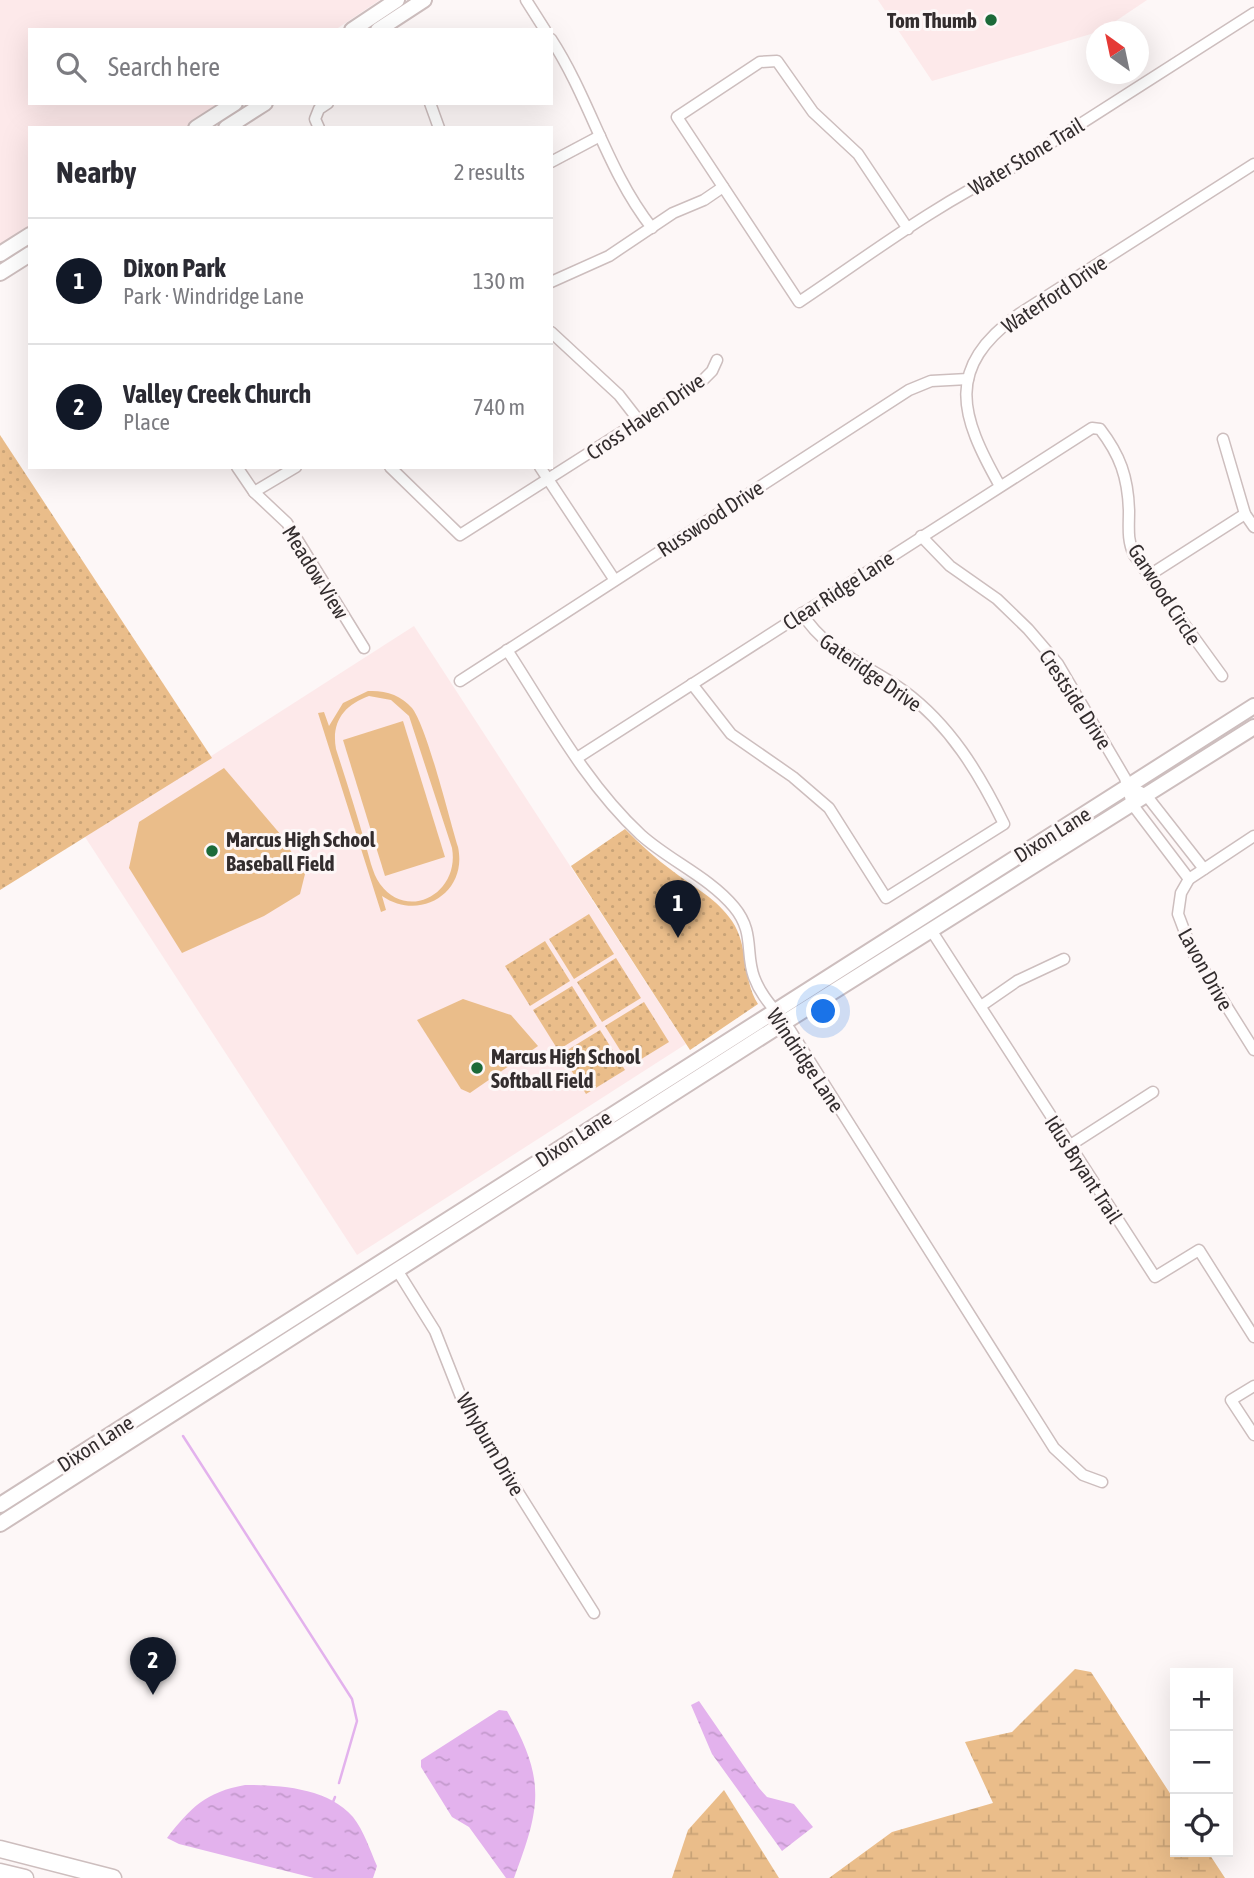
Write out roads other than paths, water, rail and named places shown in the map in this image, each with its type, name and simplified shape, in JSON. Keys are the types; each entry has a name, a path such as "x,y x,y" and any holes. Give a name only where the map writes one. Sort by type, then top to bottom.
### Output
{"main road":[{"path":"355,28 397,0"},
{"path":"382,28 424,0"},
{"path":"199,126 232,105"},
{"path":"229,126 262,105"},
{"path":"0,254 28,236"},
{"path":"0,273 28,255"},
{"name":"Dixon Lane","path":"2,1514 250,1346 772,1010 1254,706"},
{"name":"Dixon Lane","path":"2,1514 257,1359 785,1022 1254,729"},
{"path":"250,1346 257,1359"},
{"path":"0,1849 113,1878"},
{"path":"0,1872 25,1878"}],"street":[{"path":"526,0 544,28"},
{"name":"Water Stone Trail","path":"723,187 799,302 977,185 1010,169 1254,13"},
{"path":"553,42 568,65 619,181 652,228"},
{"path":"553,281 609,256 723,187 677,117 760,62 772,60 781,65 813,112 858,154 908,229"},
{"path":"318,126 315,118 326,105"},
{"path":"431,105 438,126"},
{"path":"553,161 600,136"},
{"name":"Waterford Drive","path":"1000,486 969,424 966,404 968,379 973,362 1000,327 1254,164"},
{"path":"553,334 619,396 640,422"},
{"name":"Cross Haven Drive","path":"392,469 460,535 702,381 712,371 717,360"},
{"name":"Russwood Drive","path":"460,681 909,390 931,381 968,379"},
{"name":"Clear Ridge Lane","path":"577,758 1087,429 1100,429"},
{"name":"Garwood Circle","path":"1100,429 1120,458 1126,474 1128,541 1148,576 1222,676"},
{"path":"1223,439 1245,514 1254,527"},
{"name":"Meadow View","path":"238,469 254,492 287,523 364,648"},
{"path":"254,492 293,469"},
{"path":"542,469 614,579"},
{"path":"1148,576 1245,514"},
{"name":"Crestside Drive","path":"921,536 950,566 997,599 1058,664 1129,786"},
{"name":"Gateridge Drive","path":"692,684 732,734 793,776 829,808 886,898 1004,824 970,761 940,723 903,691 823,642 802,613"},
{"name":"Windridge Lane","path":"507,650 593,782 642,836 734,908 751,945 753,974 772,1010 785,1022 1054,1448 1083,1475 1102,1482"},
{"path":"1129,786 1146,795 1204,869"},
{"path":"1129,786 1132,804 1189,879 1254,836"},
{"name":"Lavon Drive","path":"1189,879 1181,893 1178,914 1185,937 1254,1050"},
{"name":"Idus Bryant Trail","path":"931,930 1155,1277 1199,1250 1254,1337"},
{"path":"981,1006 1017,981 1063,959"},
{"path":"1069,1146 1153,1092"},
{"name":"Whyburn Drive","path":"397,1270 435,1331 461,1396 479,1430 594,1613"},
{"path":"1254,1385 1231,1400 1254,1435"}],"water":[{"path":"699,1701 767,1797 794,1804 813,1827 782,1851 712,1754 691,1705"},
{"path":"499,1710 507,1711 520,1735 533,1775 535,1793 530,1831 514,1878 506,1878 469,1827 452,1817 421,1767 421,1760"},
{"path":"245,1785 303,1790 343,1807 360,1828 377,1866 373,1878 314,1878 179,1844 167,1838 200,1802 220,1792"}],"waterway":[{"path":"183,1436 352,1699 357,1721 339,1783"},
{"path":"333,1802 335,1797"}],"place":[{"name":"Tom Thumb","path":"991,20"},
{"name":"Marcus High School Baseball Field","path":"212,851"},
{"name":"Dixon Park","path":"678,938"},
{"name":"Marcus High School Softball Field","path":"477,1068"},
{"name":"Valley Creek Church","path":"153,1695"}]}
